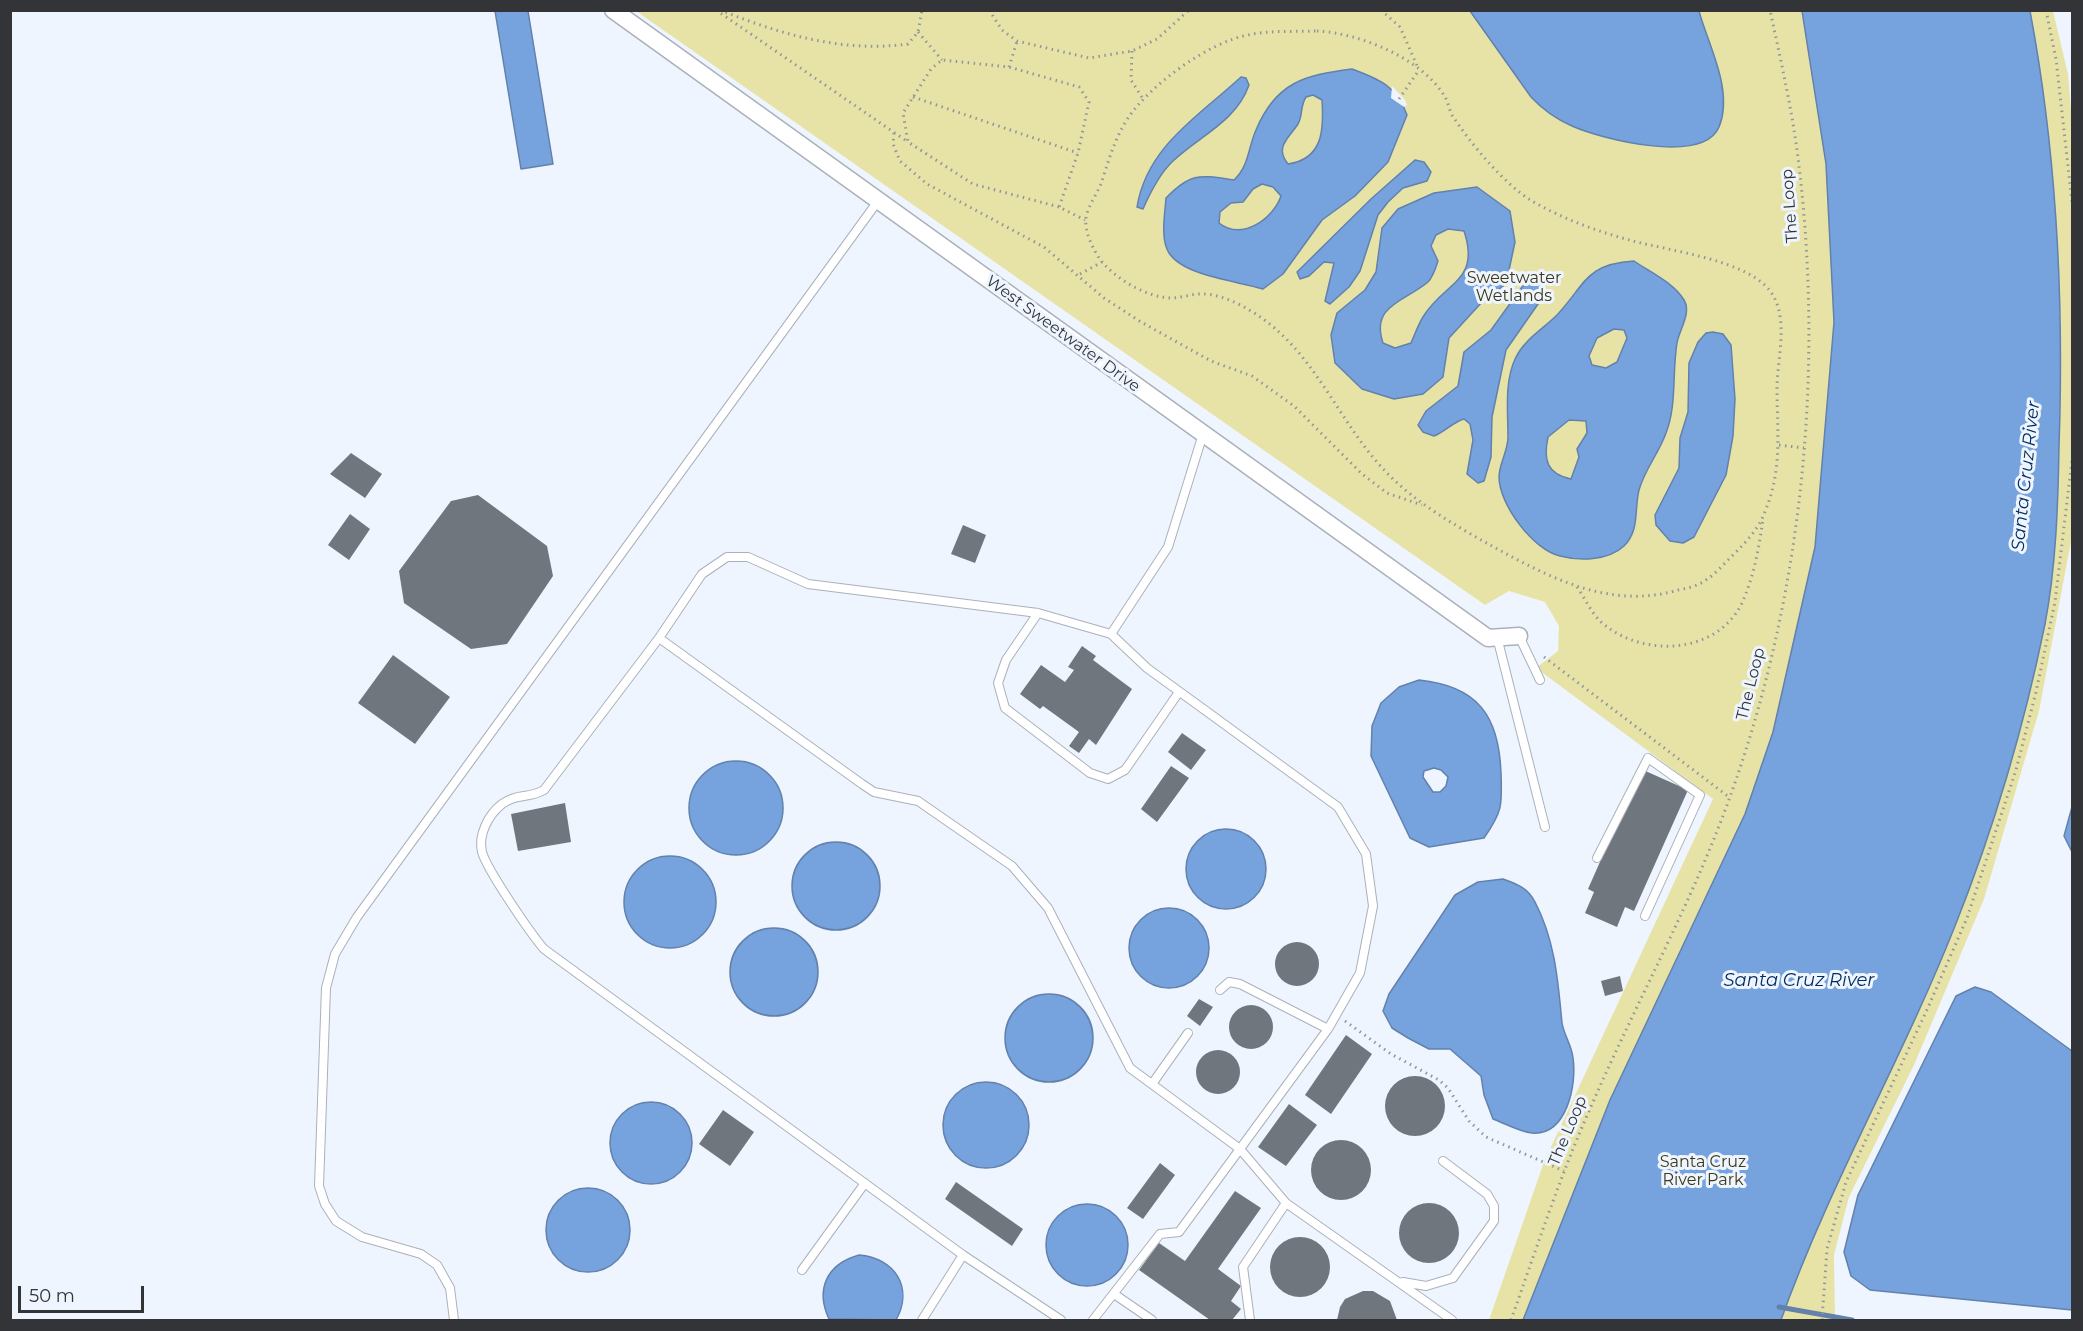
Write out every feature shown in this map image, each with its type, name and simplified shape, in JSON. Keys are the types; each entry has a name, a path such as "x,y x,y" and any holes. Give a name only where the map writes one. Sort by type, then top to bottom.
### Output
{"street":[{"name":"West Sweetwater Drive","path":"613,10 1488,638 1497,638"},
{"path":"1497,638 1519,636"}],"lane":[{"path":"454,1320 450,1288 437,1264 421,1254 362,1237 336,1221 319,1186 326,988 335,954 357,917 878,201"},
{"path":"1111,634 1168,547 1203,435"},
{"path":"1061,1320 963,1255 544,949 530,933 482,853 482,831 500,805 515,796 532,796 544,790 659,638 702,574 727,557 748,557 808,584 1038,613 1111,634 1147,668 1338,807 1366,854 1373,906 1360,973 1328,1029 1179,1232 1160,1234 1093,1320"},
{"path":"1038,613 1006,660 998,683 1005,708 1090,773 1108,779 1125,770 1179,692"},
{"path":"1519,636 1540,680"},
{"path":"659,638 874,792 918,801 1012,866 1048,908 1130,1068 1240,1149 1286,1203 1452,1320"},
{"path":"1497,638 1545,827"},
{"path":"1597,858 1648,758 1700,795 1645,916"},
{"path":"1220,990 1229,982 1240,984 1328,1029"},
{"path":"1152,1084 1188,1033"},
{"path":"1399,1282 1426,1286 1453,1278 1494,1221 1494,1206 1487,1194 1443,1161"},
{"path":"802,1270 865,1183"},
{"path":"1251,1320 1243,1267 1286,1203"},
{"path":"922,1320 963,1255"},
{"path":"1114,1294 1152,1320"}],"path":[{"path":"718,10 766,28 812,41 879,48 908,44 918,32 922,10"},
{"path":"718,10 894,133 973,184 1059,207 1085,220"},
{"path":"988,10 1002,30 1017,41 1089,58 1132,51 1157,39 1189,10"},
{"path":"1381,10 1400,27 1419,70"},
{"name":"The Loop","path":"1511,1320 1564,1171 1625,1031 1680,916 1729,797 1751,731 1772,649 1790,561 1804,448 1809,314 1803,204 1784,74 1770,10"},
{"path":"2046,10 2056,59 2073,202"},
{"path":"918,32 942,60 1009,67 1078,87 1089,102 1078,153 1059,207"},
{"path":"1577,587 1600,620 1628,639 1660,648 1691,644 1720,632 1741,604 1757,561 1763,517 1774,482 1779,445 1776,384 1782,351 1781,324 1771,292 1741,270 1664,247 1630,241 1586,225 1530,200 1516,191 1477,147 1450,112 1444,96 1419,70 1394,53 1363,39 1334,32 1253,33 1231,39 1202,54 1143,99 1127,119 1109,154 1101,184 1085,220 1092,246 1102,262 1128,284 1159,297 1177,298 1204,293 1242,306 1279,331 1305,362 1367,450 1389,476 1427,507 1524,563 1577,587 1593,593 1660,596 1703,583 1746,542 1763,517"},
{"path":"1009,67 1017,41"},
{"path":"1132,51 1131,80 1143,99"},
{"path":"908,142 903,113 931,69 942,60"},
{"path":"1399,99 1419,70"},
{"path":"913,97 1078,153"},
{"path":"894,133 893,144 900,161 927,184 1044,247 1104,297 1141,322 1211,361 1252,376 1294,406 1331,440 1362,474 1387,493 1427,507"},
{"path":"1079,275 1102,262"},
{"path":"1779,445 1804,448"},
{"path":"1822,1320 1827,1249 1846,1182 1955,945 2006,804 2036,692 2055,602 2073,460"},
{"path":"1519,636 1729,797"},
{"path":"1336,1014 1391,1054 1439,1080 1448,1088 1469,1121 1486,1137 1564,1171"}],"green space":[{"path":"636,11 2053,11 2068,74 2072,123 2072,536 2039,711 1984,899 1914,1065 1849,1197 1834,1255 1835,1320 1489,1320 1544,1162 1713,799 1536,668 1558,651 1559,626 1545,602 1509,591 1485,605"}],"water":[{"path":"495,11 528,11 553,164 521,169"},
{"path":"1470,11 1699,11 1722,83 1723,113 1719,127 1709,138 1693,145 1673,147 1627,142 1566,123 1545,110 1531,97"},
{"name":"Santa Cruz River","path":"1802,11 2030,11 2047,119 2059,283 2060,392 2057,513 2052,580 2045,624 2028,701 2007,777 1983,852 1955,926 1912,1025 1821,1220 1781,1320 1523,1320 1610,1100 1745,814 1773,732 1815,547 1834,322 1826,164"},
{"path":"1352,69 1379,80 1392,90 1407,115 1388,162 1355,196 1322,220 1283,274 1263,289 1212,277 1176,261 1169,253 1165,241 1166,198 1182,184 1197,177 1234,180 1243,169 1253,137 1264,114 1283,91 1306,78","holes":["1313,95 1322,100 1319,141 1308,156 1288,164 1282,153 1284,143 1298,124 1306,97","1262,184 1273,187 1281,196 1277,205 1264,219 1256,225 1237,230 1219,223 1220,212 1231,203 1243,202 1253,189"]},
{"path":"1241,77 1246,78 1249,85 1235,109 1216,128 1168,166 1143,209 1137,207 1143,186 1163,149 1192,119"},
{"path":"1415,160 1424,162 1431,172 1427,181 1403,188 1388,202 1378,215 1360,271 1349,287 1330,304 1325,301 1334,263 1324,262 1309,276 1300,279 1297,272 1371,199"},
{"path":"1477,187 1510,211 1515,242 1506,284 1483,301 1449,338 1443,377 1423,394 1394,399 1362,389 1335,363 1331,335 1337,313 1365,290 1376,272 1382,228 1398,209 1434,193","holes":["1448,229 1464,231 1468,261 1458,280 1431,305 1421,320 1411,343 1395,348 1383,343 1380,330 1381,320 1386,312 1392,305 1428,282 1433,275 1438,261 1431,246 1436,235"]},
{"path":"1634,261 1674,288 1686,305 1686,316 1677,343 1672,411 1663,440 1639,490 1634,527 1629,540 1610,555 1584,559 1568,558 1550,552 1529,535 1511,512 1501,488 1499,472 1508,442 1510,376 1516,357 1524,345 1557,315 1588,278 1605,266","holes":["1614,329 1624,330 1627,338 1617,362 1606,368 1592,365 1589,356 1597,338","1569,420 1586,421 1587,433 1577,449 1579,457 1571,479 1552,470 1546,453 1548,437"]},
{"path":"1537,279 1543,284 1545,294 1506,350 1492,417 1491,457 1484,481 1478,483 1467,474 1473,440 1470,424 1464,419 1434,436 1423,432 1418,425 1426,411 1458,386 1464,352 1491,330 1529,280"},
{"path":"1706,333 1723,334 1731,345 1735,399 1733,436 1726,475 1694,537 1683,543 1670,541 1656,525 1655,515 1679,468 1680,438 1688,412 1689,363 1698,342"},
{"path":"1419,680 1439,683 1456,689 1481,707 1490,720 1496,735 1499,753 1501,801 1495,821 1484,838 1429,847 1410,838 1371,756 1372,726 1381,703 1399,687","holes":["1434,768 1441,770 1448,777 1446,786 1440,792 1433,792 1423,777 1424,771"]},
{"path":"736,761 754,765 769,775 779,790 783,808 779,826 769,841 754,851 736,855 718,851 703,841 693,826 689,808 693,790 703,775 718,765"},
{"path":"2072,807 2072,852 2064,836"},
{"path":"1218,829 1234,829 1255,840 1266,861 1266,877 1255,898 1234,909 1218,909 1204,903 1192,891 1186,877 1186,861 1192,847 1204,835"},
{"path":"836,842 853,846 867,855 876,869 880,886 876,903 867,917 853,926 836,930 819,926 805,917 796,903 792,886 796,869 805,855 819,846"},
{"path":"670,856 688,860 702,870 712,884 716,902 712,920 702,934 688,944 670,948 652,944 638,934 628,920 624,902 628,884 638,870 652,860"},
{"path":"1503,879 1529,893 1542,916 1554,961 1562,1023 1572,1054 1573,1081 1567,1106 1554,1126 1544,1132 1527,1132 1493,1119 1484,1095 1481,1076 1450,1049 1429,1049 1392,1028 1383,1011 1389,994 1455,895 1478,882"},
{"path":"1161,908 1177,908 1198,919 1209,940 1209,956 1198,977 1177,988 1161,988 1147,982 1135,970 1129,956 1129,940 1135,926 1147,914"},
{"path":"774,928 791,932 805,941 814,955 818,972 814,989 805,1003 791,1012 774,1016 757,1012 743,1003 734,989 730,972 734,955 743,941 757,932"},
{"path":"1975,987 1991,992 2072,1051 2072,1310 1870,1290 1851,1276 1844,1252 1858,1195 1956,996"},
{"path":"1049,994 1066,998 1080,1007 1089,1021 1093,1038 1089,1055 1080,1069 1066,1078 1049,1082 1032,1078 1018,1069 1009,1055 1005,1038 1009,1021 1018,1007 1032,998"},
{"path":"986,1082 1010,1089 1022,1101 1029,1125 1022,1149 1010,1161 986,1168 962,1161 950,1149 943,1125 950,1101 962,1089"},
{"path":"651,1102 667,1105 680,1114 689,1127 692,1143 689,1159 680,1172 667,1181 651,1184 635,1181 622,1172 613,1159 610,1143 613,1127 622,1114 635,1105"},
{"path":"588,1188 604,1191 623,1207 630,1230 627,1246 611,1265 588,1272 572,1269 553,1253 546,1230 549,1214 565,1195"},
{"path":"1087,1204 1103,1208 1116,1216 1124,1229 1128,1245 1124,1261 1116,1274 1103,1282 1087,1286 1071,1282 1058,1274 1050,1261 1046,1245 1050,1229 1058,1216 1071,1208"},
{"path":"859,1255 872,1257 882,1262 898,1277 903,1297 896,1320 829,1319 823,1298 827,1279 839,1265"}],"pier":[{"path":"1392,86 1407,105 1404,107 1391,98"}],"building":[{"path":"351,453 382,474 365,498 330,474"},
{"path":"478,495 547,546 553,576 507,644 471,649 404,603 399,571 451,501"},
{"path":"350,514 370,529 349,560 328,545"},
{"path":"963,525 986,535 975,563 951,554"},
{"path":"1082,646 1096,656 1093,660 1132,689 1096,745 1089,739 1079,753 1069,746 1079,732 1043,706 1040,709 1020,694 1041,665 1065,682 1074,670 1068,667"},
{"path":"393,655 450,697 415,744 358,703"},
{"path":"1182,733 1206,750 1191,770 1168,752"},
{"path":"1171,766 1189,778 1157,822 1141,809"},
{"path":"1641,769 1688,790 1634,911 1625,907 1617,927 1585,913 1594,892 1588,889"},
{"path":"565,803 571,842 518,851 511,814"},
{"path":"1297,942 1313,948 1319,964 1313,980 1297,986 1281,980 1275,964 1281,948"},
{"path":"1620,976 1623,991 1605,996 1601,981"},
{"path":"1199,999 1213,1007 1200,1026 1187,1016"},
{"path":"1251,1005 1267,1011 1273,1027 1267,1043 1251,1049 1235,1043 1229,1027 1235,1011"},
{"path":"1346,1035 1372,1054 1331,1114 1305,1095"},
{"path":"1218,1050 1234,1056 1240,1072 1234,1088 1218,1094 1202,1088 1196,1072 1202,1056"},
{"path":"1415,1076 1432,1081 1440,1089 1445,1106 1440,1123 1432,1131 1415,1136 1398,1131 1390,1123 1385,1106 1390,1089 1398,1081"},
{"path":"1289,1104 1317,1125 1286,1166 1258,1147"},
{"path":"723,1110 754,1132 730,1166 699,1144"},
{"path":"1341,1140 1358,1145 1366,1153 1371,1170 1366,1187 1358,1195 1341,1200 1324,1195 1316,1187 1311,1170 1316,1153 1324,1145"},
{"path":"1160,1163 1175,1175 1143,1219 1127,1208"},
{"path":"956,1182 1023,1229 1012,1246 945,1199"},
{"path":"1235,1191 1261,1208 1218,1269 1241,1286 1231,1301 1241,1309 1232,1320 1210,1320 1139,1270 1159,1243 1185,1261"},
{"path":"1429,1203 1441,1205 1454,1216 1459,1233 1457,1245 1446,1258 1429,1263 1417,1261 1404,1250 1399,1233 1401,1221 1412,1208"},
{"path":"1300,1237 1312,1239 1325,1250 1330,1267 1328,1279 1317,1292 1300,1297 1288,1295 1275,1284 1270,1267 1272,1255 1283,1242"},
{"path":"1363,1291 1373,1291 1390,1301 1397,1320 1337,1320 1340,1307 1345,1299"}],"waterway":[{"path":"1779,1307 1852,1320"}],"park label":[{"name":"Sweetwater Wetlands","path":"1514,287"},
{"name":"Santa Cruz River Park","path":"1703,1171"}]}
